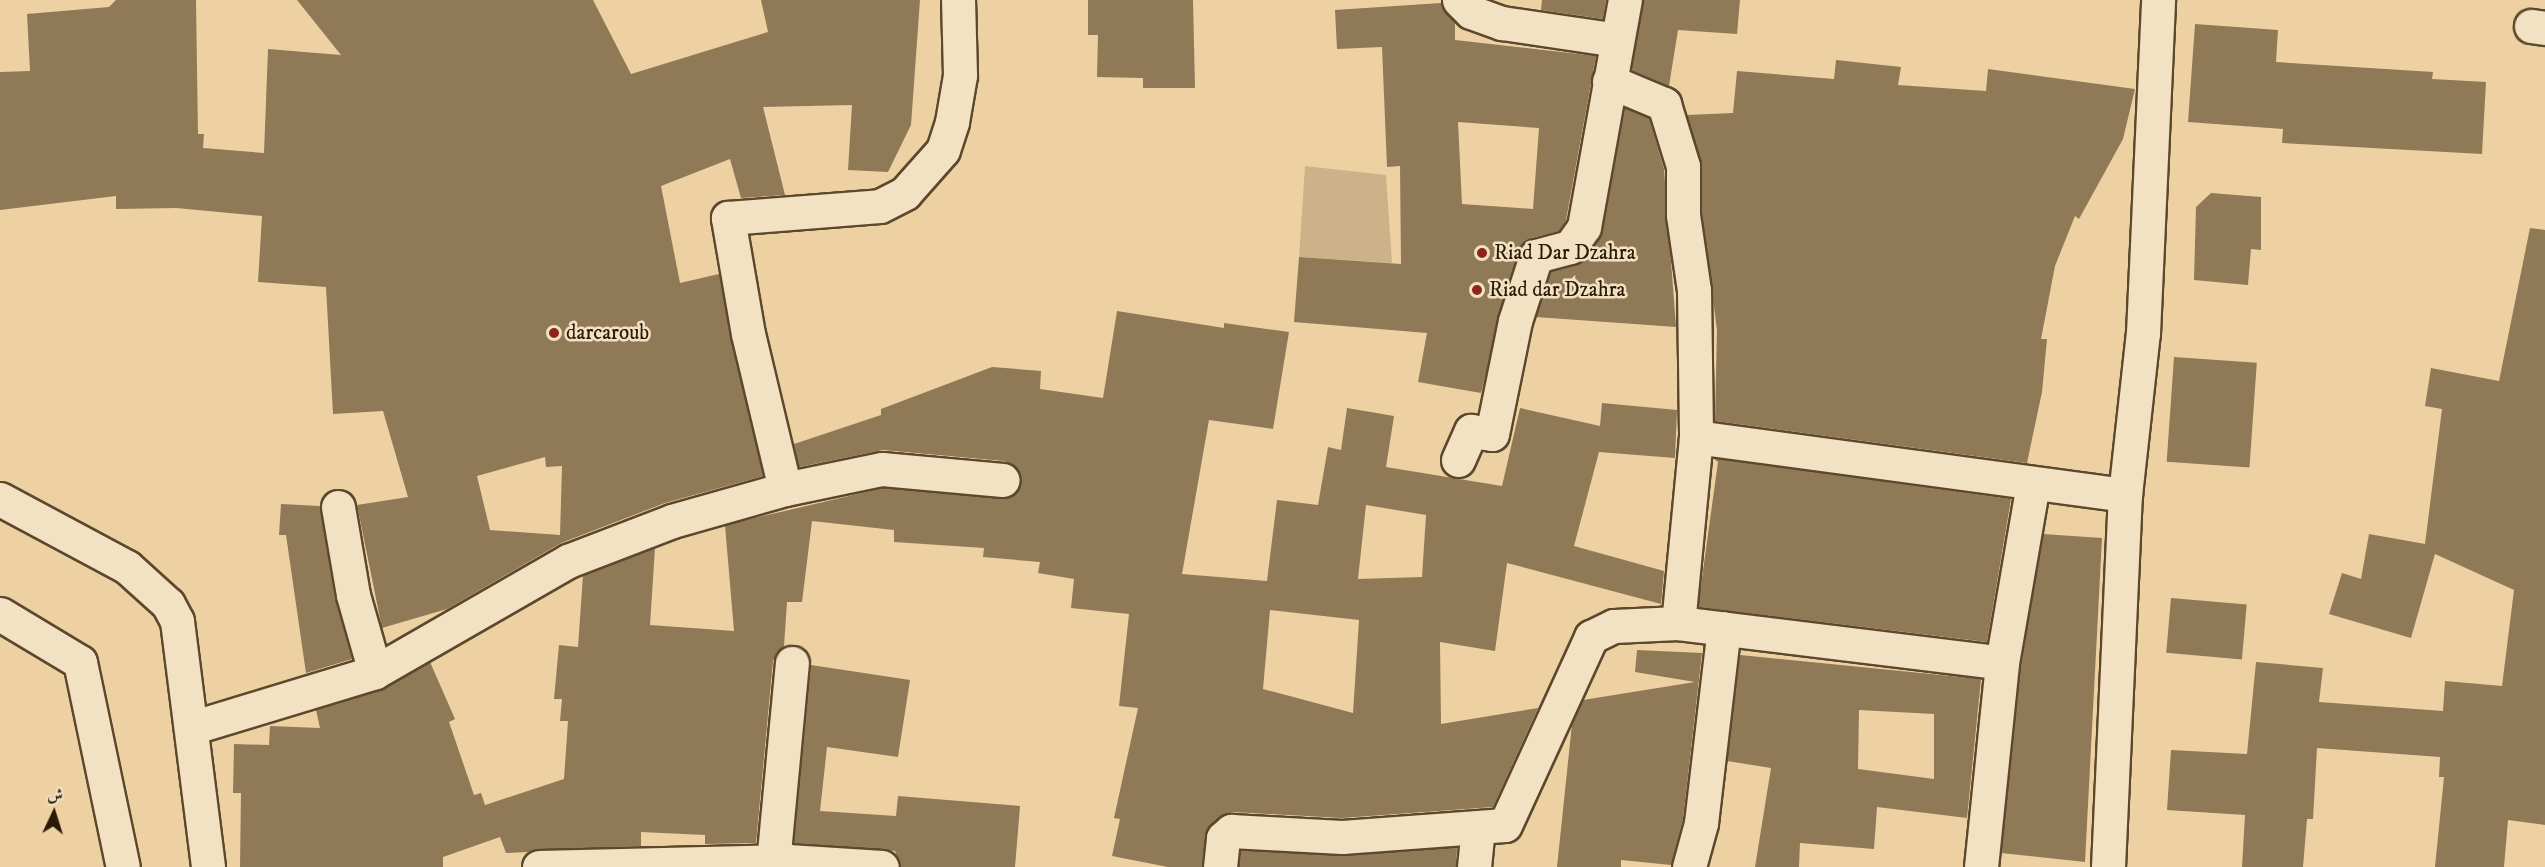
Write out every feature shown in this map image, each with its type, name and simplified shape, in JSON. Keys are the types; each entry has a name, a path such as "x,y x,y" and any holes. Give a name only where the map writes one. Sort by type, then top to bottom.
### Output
{"street":[{"path":"785,489 748,334 728,218 880,206 905,193 943,150 952,122 960,75 958,0"},
{"path":"1459,0 1471,12 1502,23 1617,40"},
{"path":"1458,460 1471,431 1492,434 1512,331 1536,256 1570,248 1584,227 1625,0"},
{"path":"2108,867 2125,495 2143,333 2158,0"},
{"path":"1609,81 1664,104 1676,132 1694,290 1696,437 1678,623"},
{"path":"1696,437 2125,495"},
{"path":"191,728 375,672 568,561 672,521 839,474 882,469 1002,480"},
{"path":"1982,867 2002,663 2033,484"},
{"path":"0,499 127,567 168,604 177,621 208,867"},
{"path":"338,507 375,672"},
{"path":"0,614 80,662 123,867"},
{"path":"1220,867 1223,838 1231,831 1342,837 1505,825 1591,637 1614,626 1678,623 2002,663"},
{"path":"1689,867 1701,823 1724,628"},
{"path":"783,864 792,663"},
{"path":"1474,867 1478,827"},
{"path":"539,867 783,864 882,867"}],"shaded area":[{"path":"1305,166 1386,175 1392,263 1299,257"}],"building":[{"path":"116,0 196,0 198,134 204,134 203,148 264,153 268,49 341,55 297,0 593,0 631,74 768,32 761,0 920,0 911,125 888,172 848,170 852,105 763,107 785,195 741,198 730,159 661,186 680,283 719,274 763,476 665,503 561,543 447,609 382,628 357,505 408,497 383,411 333,414 326,287 258,282 262,216 176,208 116,209 116,196 0,210 0,72 30,71 27,14 109,7","holes":["545,457 546,467 562,466 560,535 490,530 477,476"]},
{"path":"1088,0 1193,0 1195,88 1143,88 1143,78 1097,77 1098,35 1088,35"},
{"path":"1542,0 1606,0 1603,19 1541,10"},
{"path":"1643,0 1740,0 1737,34 1678,30 1669,86 1631,70"},
{"path":"1441,3 1455,23 1455,40 1596,56 1566,220 1559,231 1531,238 1518,250 1481,393 1418,382 1427,333 1294,322 1299,257 1401,264 1400,166 1387,167 1382,47 1337,49 1335,10","holes":["1458,122 1539,128 1533,209 1462,204"]},
{"path":"2195,24 2278,30 2276,62 2433,72 2432,79 2486,82 2482,154 2282,143 2283,129 2188,122"},
{"path":"1836,60 1901,67 1898,85 1986,91 1988,69 2135,89 2123,139 2079,219 2075,216 2055,266 2041,339 2047,339 2042,392 2027,463 1715,421 1717,330 1702,214 1702,166 1687,115 1733,113 1737,71 1834,79"},
{"path":"1625,108 1649,118 1664,169 1676,327 1536,317 1551,272 1585,258 1600,237"},
{"path":"2211,193 2261,197 2261,250 2251,249 2248,285 2194,280 2196,207"},
{"path":"2530,228 2545,230 2545,825 2508,820 2504,867 2435,867 2444,777 2439,777 2440,757 2317,748 2313,819 2307,819 2303,867 2242,867 2245,815 2167,810 2171,750 2247,754 2256,662 2323,668 2319,702 2443,711 2445,681 2502,686 2514,590 2435,554 2411,638 2329,614 2342,573 2361,579 2369,534 2425,544 2442,409 2425,406 2431,368 2499,381"},
{"path":"1117,311 1224,328 1224,323 1289,332 1273,429 1209,420 1182,574 1267,581 1277,500 1318,505 1328,447 1341,450 1347,408 1394,416 1386,467 1502,486 1520,408 1600,426 1602,403 1677,410 1675,458 1599,452 1574,546 1664,571 1661,604 1507,563 1495,651 1440,642 1441,724 1538,708 1493,807 1342,818 1232,812 1210,825 1202,867 1168,867 1112,856 1120,819 1114,818 1138,708 1119,706 1129,614 1071,608 1074,579 1038,573 1040,562 983,557 984,548 894,542 894,530 812,521 802,602 787,602 784,646 773,661 756,843 705,844 705,835 641,832 641,846 506,853 500,837 443,857 443,867 240,867 241,793 233,793 234,744 269,745 270,726 320,728 316,710 381,690 430,662 455,719 449,722 474,795 481,793 485,805 564,779 568,721 560,721 562,699 554,699 559,645 578,647 583,575 655,548 650,625 734,631 725,525 883,488 1010,497 1018,490 1019,473 1004,461 883,450 799,467 794,444 881,415 881,409 992,367 1041,371 1040,389 1103,398","holes":["1366,505 1426,515 1422,577 1358,579","1270,610 1359,620 1353,713 1263,689"]},
{"path":"2174,357 2257,363 2249,468 2167,462"},
{"path":"1713,458 2011,499 1987,642 1698,607 1718,462"},
{"path":"281,504 320,506 335,598 352,659 306,673 286,535 279,535"},
{"path":"2043,534 2102,538 2085,862 2001,853 2021,666"},
{"path":"2171,598 2247,605 2242,659 2166,653"},
{"path":"1637,650 1702,653 1683,819 1671,865 1621,860 1621,867 1557,867 1572,724 1583,700 1695,682 1635,672"},
{"path":"1740,655 1981,679 1967,818 1877,807 1874,849 1800,843 1799,867 1755,867 1771,768 1727,761","holes":["1859,710 1934,714 1934,779 1858,769"]},
{"path":"811,665 910,680 898,757 827,747 820,811 896,816 898,796 1020,806 1015,867 901,867 895,851 794,843"},
{"path":"1457,847 1456,867 1239,867 1241,850 1343,856"}],"place":[{"name":"Riad Dar Dzahra","path":"1482,253"},
{"name":"Riad dar Dzahra","path":"1477,290"},
{"name":"darcaroub","path":"554,333"}]}
